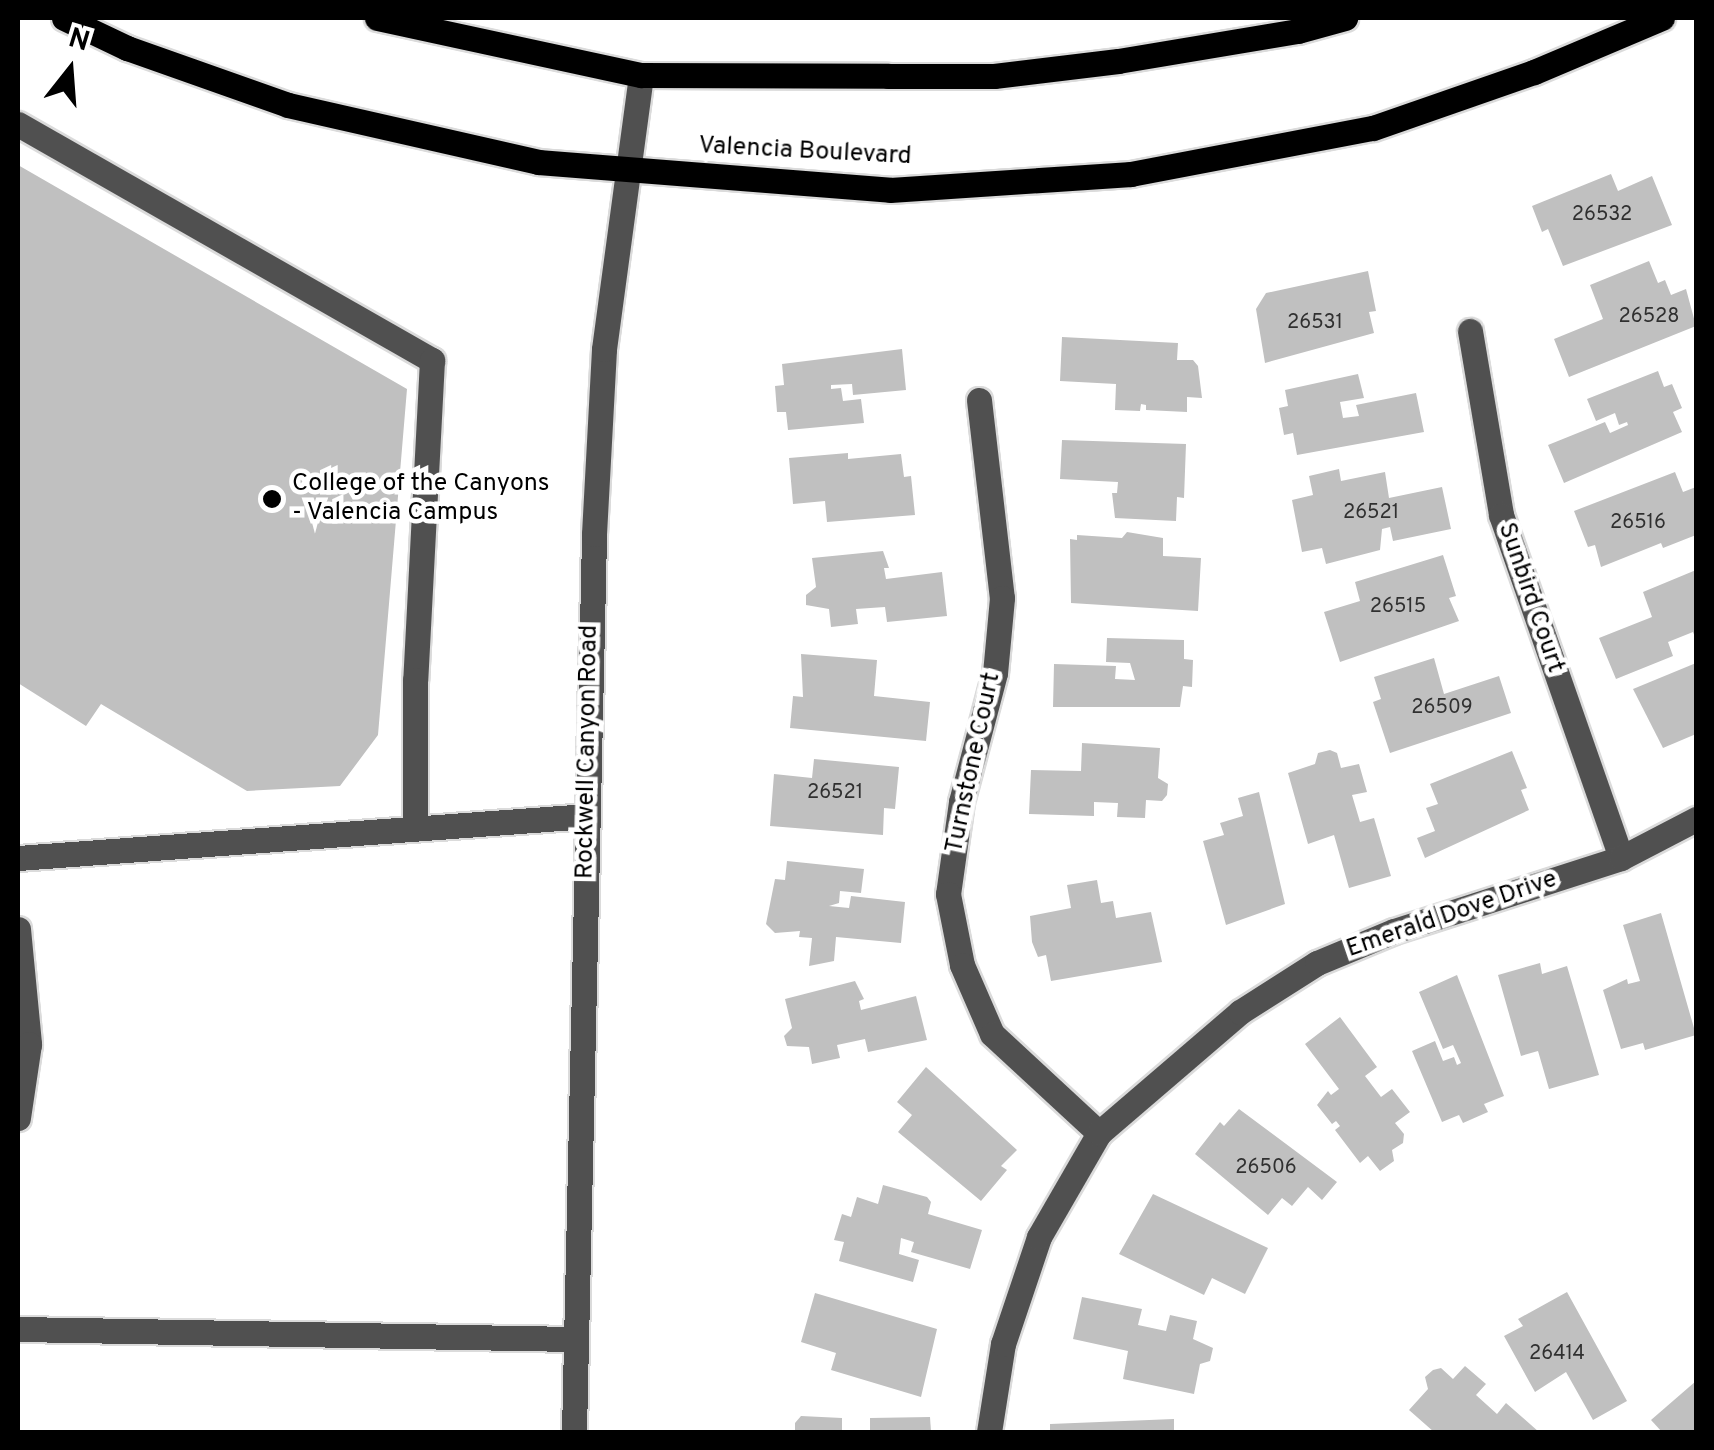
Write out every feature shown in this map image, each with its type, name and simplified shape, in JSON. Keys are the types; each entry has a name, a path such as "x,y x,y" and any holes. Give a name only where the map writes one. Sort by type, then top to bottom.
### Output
{"main road":[{"name":"Valencia Boulevard","path":"64,18 127,48 288,105 538,162 890,190 1131,174 1373,128 1534,72 1662,18"},
{"path":"377,18 641,75 994,76 1298,31 1345,18"}],"street":[{"name":"Rockwell Canyon Road","path":"574,1432 586,816 604,349 641,75"},
{"path":"18,124 432,360 414,680 415,828"},
{"name":"Sunbird Court","path":"1470,331 1501,515 1620,858"},
{"name":"Turnstone Court","path":"978,400 1002,598 995,673 961,802 948,894 962,965 992,1034 1098,1133"},
{"path":"18,858 586,816"},
{"name":"Emerald Dove Drive","path":"990,1432 1003,1344 1039,1237 1098,1133 1240,1012 1318,963 1394,930 1620,858 1696,819"},
{"path":"18,929 29,1044 18,1118"},
{"path":"18,1329 576,1339"}],"building":[{"path":"18,165 407,389 378,735 340,786 247,791 101,704 86,726 18,683"},
{"path":"1611,174 1618,191 1652,176 1672,225 1563,266 1548,229 1542,232 1532,206"},
{"path":"1649,261 1658,283 1665,280 1671,295 1686,289 1696,326 1569,377 1554,339 1603,319 1590,285"},
{"path":"1368,271 1376,311 1369,312 1374,333 1265,363 1256,309 1266,293"},
{"path":"1062,337 1178,343 1177,360 1193,360 1198,366 1202,398 1187,397 1187,412 1146,410 1146,405 1141,404 1140,411 1115,410 1116,384 1060,381"},
{"path":"902,349 906,390 853,395 852,384 831,385 831,389 841,388 843,401 861,399 864,423 788,430 786,412 777,412 775,386 784,385 782,364"},
{"path":"1658,371 1664,387 1672,384 1682,408 1673,412 1682,432 1564,483 1548,445 1605,422 1610,433 1628,425 1619,425 1615,413 1596,421 1587,399"},
{"path":"1358,374 1364,398 1340,402 1343,418 1359,416 1356,405 1416,393 1424,432 1297,455 1293,433 1284,435 1279,408 1288,406 1285,390"},
{"path":"1062,440 1186,444 1184,498 1177,497 1176,521 1115,518 1112,493 1117,493 1118,482 1060,479"},
{"path":"848,453 848,459 901,454 904,477 911,476 915,515 827,522 825,501 793,504 789,458"},
{"path":"1339,469 1341,481 1385,472 1389,498 1442,487 1451,529 1393,541 1390,527 1382,529 1380,550 1326,564 1322,548 1302,552 1292,500 1313,495 1309,476"},
{"path":"1675,472 1683,492 1696,487 1696,535 1663,548 1661,543 1601,567 1595,545 1588,547 1574,511"},
{"path":"1127,532 1163,538 1163,556 1201,558 1198,611 1071,603 1070,539 1077,540 1077,535 1122,538"},
{"path":"883,551 889,568 884,568 886,579 942,572 947,616 887,622 885,607 856,609 858,624 831,627 829,609 806,605 806,595 816,587 812,558"},
{"path":"1443,555 1456,596 1449,598 1459,621 1340,662 1324,612 1360,601 1355,582"},
{"path":"1696,570 1696,640 1693,632 1668,642 1673,656 1616,679 1599,638 1652,617 1643,592"},
{"path":"1107,638 1184,640 1184,659 1193,660 1192,687 1183,686 1180,707 1053,707 1054,664 1116,666 1115,679 1135,680 1130,663 1106,662"},
{"path":"801,654 877,660 874,696 930,702 926,741 790,728 793,696 803,697"},
{"path":"1434,658 1444,694 1499,676 1511,713 1390,753 1373,702 1381,699 1374,677"},
{"path":"1696,663 1696,734 1663,748 1633,689"},
{"path":"1082,743 1160,748 1158,778 1168,784 1167,795 1162,801 1146,800 1145,818 1117,817 1118,803 1094,802 1094,816 1029,814 1031,770 1081,771"},
{"path":"1512,751 1527,788 1521,790 1529,810 1425,858 1417,838 1435,831 1426,808 1438,804 1430,784"},
{"path":"1318,753 1337,753 1341,768 1359,764 1367,792 1352,795 1360,822 1374,818 1391,876 1349,888 1334,835 1308,844 1288,773 1315,764"},
{"path":"814,759 899,767 895,809 884,808 883,835 770,826 774,774 812,778"},
{"path":"1259,792 1285,904 1226,925 1203,841 1224,835 1220,823 1243,816 1238,798"},
{"path":"787,861 864,869 861,893 840,891 839,903 829,906 849,908 851,896 905,902 901,943 836,937 834,961 809,966 812,938 799,937 800,931 775,933 766,924 775,879 785,880"},
{"path":"1097,880 1101,903 1113,901 1116,918 1151,912 1162,962 1051,981 1046,955 1038,957 1032,942 1030,916 1071,908 1067,885"},
{"path":"1661,913 1696,1035 1645,1050 1643,1043 1621,1049 1603,990 1627,979 1628,984 1640,981 1623,925"},
{"path":"1540,963 1542,974 1567,966 1599,1075 1549,1089 1538,1051 1521,1056 1498,975"},
{"path":"1457,975 1504,1096 1484,1104 1488,1112 1463,1123 1459,1115 1442,1122 1412,1051 1435,1041 1443,1061 1454,1057 1457,1065 1461,1063 1453,1045 1443,1049 1419,992"},
{"path":"855,981 864,999 859,1001 861,1010 916,996 927,1040 868,1052 865,1039 837,1045 840,1058 812,1064 809,1047 787,1046 784,1036 792,1028 785,999"},
{"path":"1340,1017 1377,1067 1365,1076 1381,1097 1392,1089 1410,1112 1395,1123 1404,1134 1403,1143 1392,1150 1394,1161 1380,1171 1368,1156 1360,1163 1335,1130 1340,1126 1336,1121 1332,1124 1317,1105 1328,1091 1331,1095 1339,1089 1305,1044"},
{"path":"926,1067 1017,1150 1001,1166 1007,1170 981,1201 898,1132 912,1115 897,1102"},
{"path":"1239,1109 1337,1182 1322,1200 1308,1187 1292,1206 1282,1198 1268,1215 1195,1154 1220,1122 1224,1126"},
{"path":"883,1185 927,1197 931,1202 928,1214 982,1230 970,1269 911,1252 914,1242 901,1238 899,1254 919,1260 913,1282 839,1261 844,1242 834,1240 842,1214 851,1217 857,1197 878,1204"},
{"path":"1153,1194 1268,1248 1245,1294 1212,1278 1204,1295 1119,1254"},
{"path":"1567,1292 1627,1401 1593,1420 1566,1372 1535,1392 1504,1336 1523,1326 1518,1319"},
{"path":"815,1293 937,1329 921,1397 831,1370 836,1353 801,1342"},
{"path":"1082,1297 1142,1309 1138,1325 1166,1331 1170,1315 1197,1321 1193,1339 1213,1348 1210,1361 1200,1364 1194,1394 1123,1379 1128,1351 1073,1339"},
{"path":"1465,1366 1486,1384 1476,1395 1497,1414 1506,1403 1539,1432 1434,1432 1409,1410 1428,1389 1425,1377 1433,1370 1441,1368 1453,1379"},
{"path":"1696,1381 1696,1432 1662,1432 1651,1420"},
{"path":"801,1416 842,1418 842,1432 795,1432 795,1423"},
{"path":"930,1417 931,1432 870,1432 870,1418"},
{"path":"1174,1419 1174,1432 1050,1432 1050,1424"}],"place":[{"name":"College of the Canyons - Valencia Campus","path":"272,499"}]}
